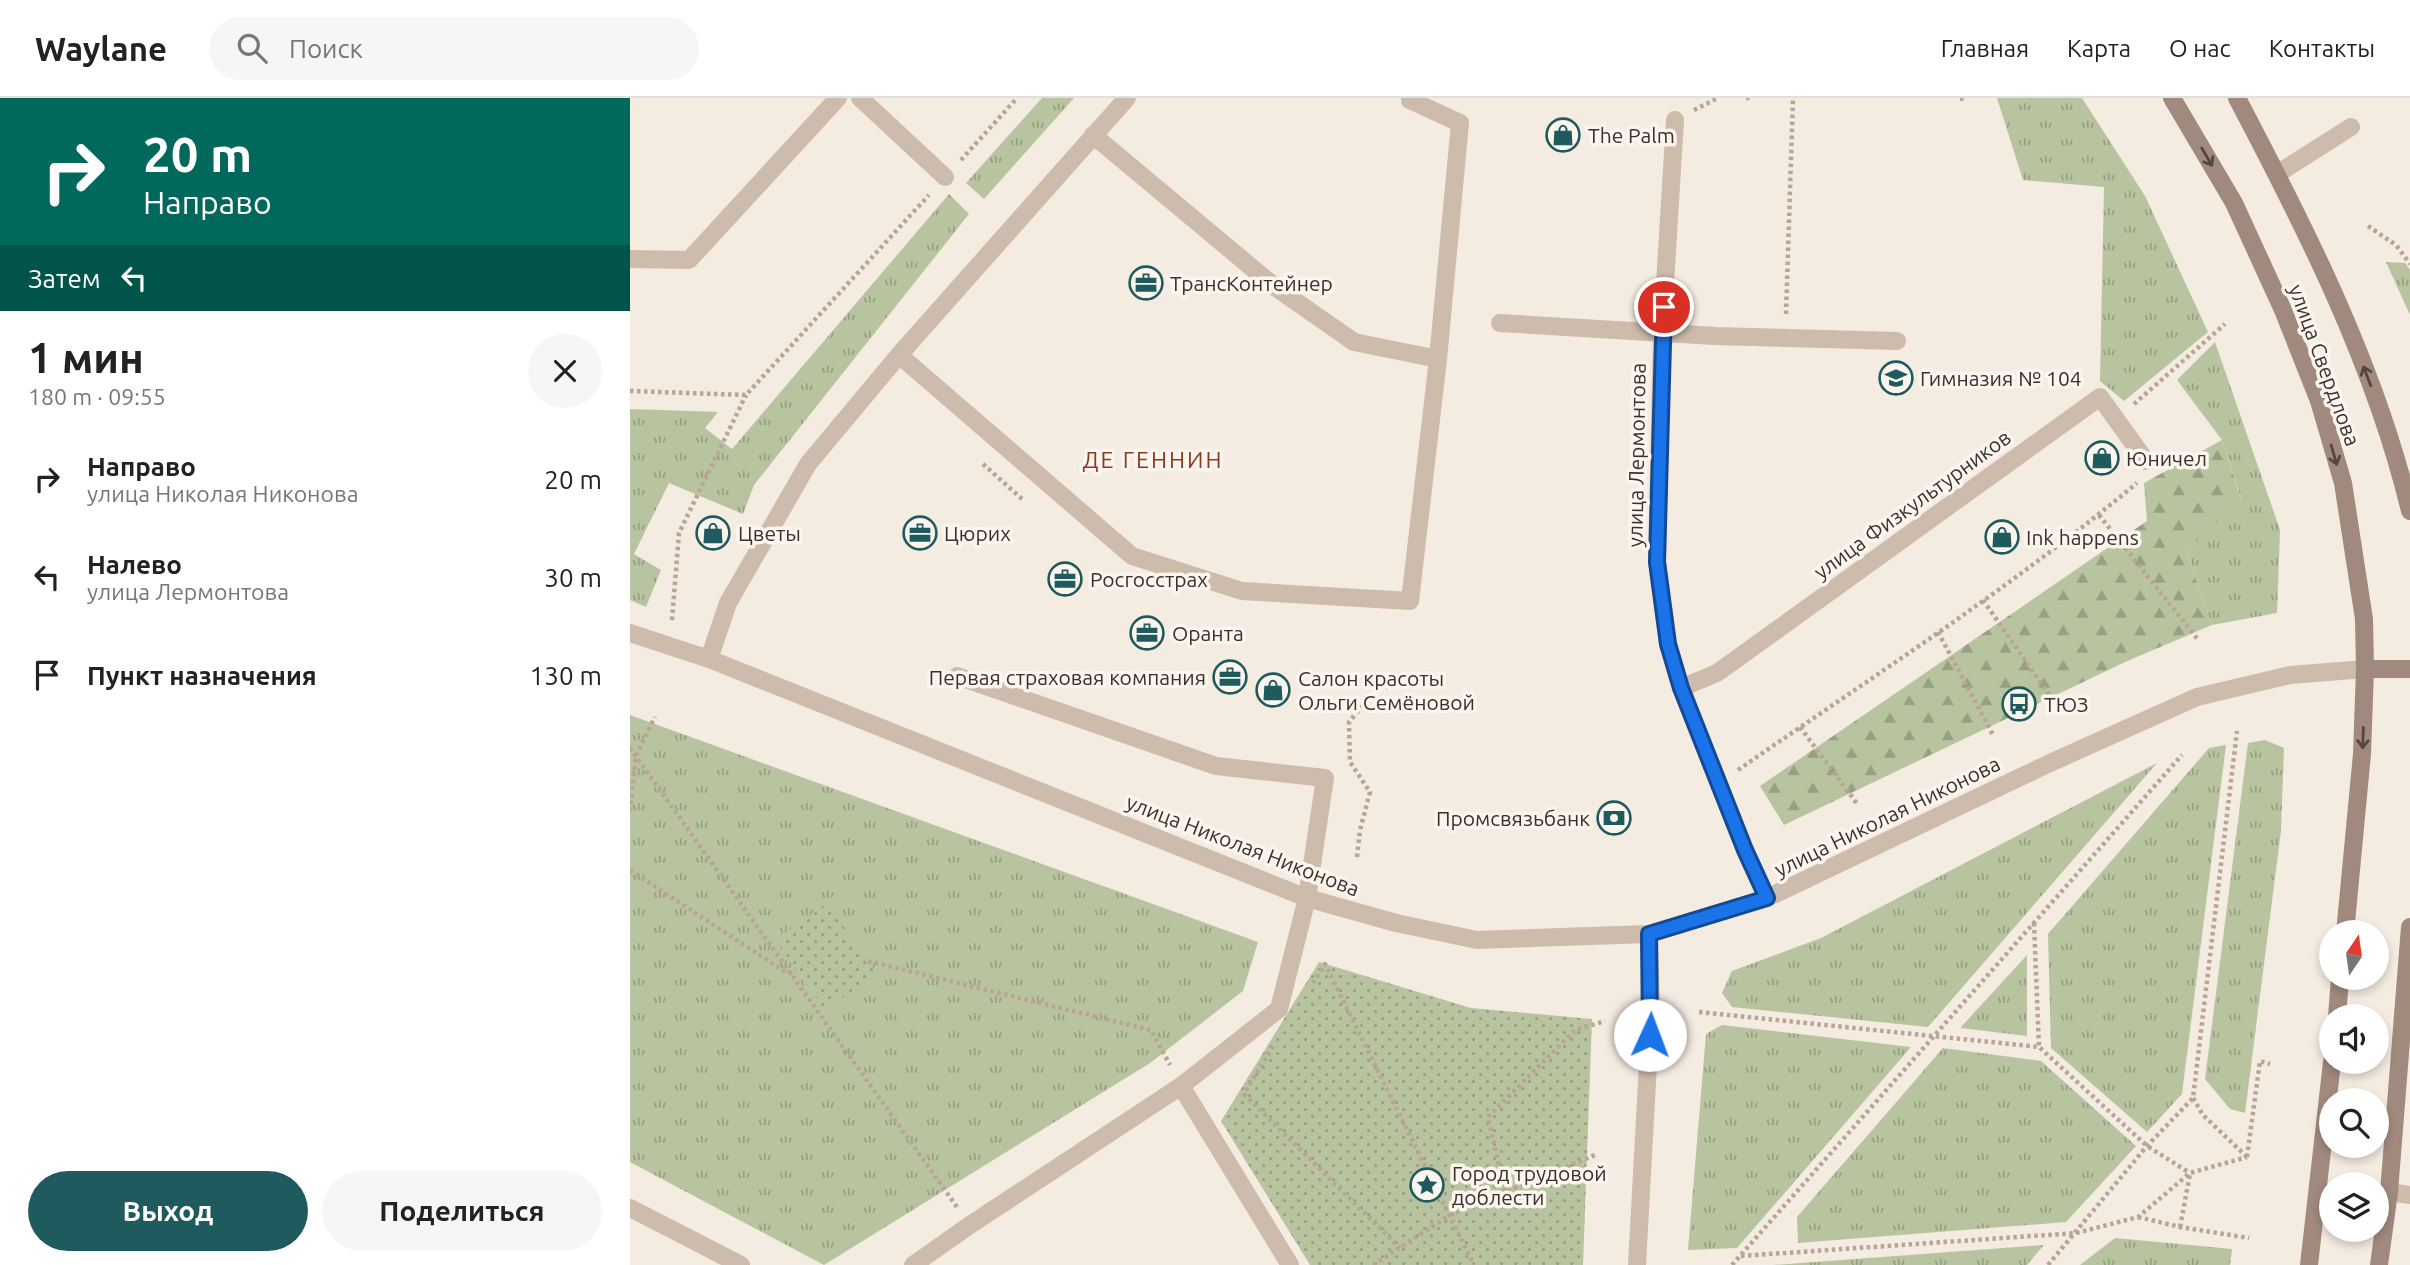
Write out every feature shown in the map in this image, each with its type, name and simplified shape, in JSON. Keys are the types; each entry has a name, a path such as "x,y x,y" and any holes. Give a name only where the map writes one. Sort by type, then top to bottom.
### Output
{"main road":[{"name":"улица Свердлова","path":"2172,98 2234,203 2283,310 2319,401 2343,483 2364,620 2365,670 2362,754 2346,920"},
{"name":"улица Свердлова","path":"2237,98 2333,291 2371,386 2402,477 2410,511"},
{"path":"2365,670 2410,669"},
{"path":"2389,1192 2410,927"},
{"path":"2309,1265 2331,1074"},
{"path":"2379,1265 2382,1242"}],"street":[{"path":"630,259 690,260 838,98"},
{"path":"860,98 945,177"},
{"path":"709,659 728,603 808,464 899,355 1127,98"},
{"path":"899,355 1132,556 1242,591 1410,601 1438,359 1460,123 1410,98"},
{"name":"улица Лермонтова","path":"1675,120 1662,333 1657,562 1668,644 1681,688 1745,850 1767,898"},
{"path":"2277,174 2351,127"},
{"path":"1093,135 1275,287 1354,342 1438,359"},
{"path":"1500,323 1662,333 1897,341"},
{"name":"улица Физкультурников","path":"1681,688 1717,673 2100,397 2146,461"},
{"name":"улица Николая Никонова","path":"630,634 709,659 1307,898 1396,923 1477,940 1649,934 1767,898 2050,763 2197,697 2290,675 2365,670"},
{"path":"913,1265 1181,1086 1279,1009 1307,898 1325,778 1216,766 957,676"},
{"path":"1637,1265 1651,1009 1649,934"},
{"path":"1181,1086 1290,1265"},
{"path":"2389,1192 2410,1195"},
{"path":"630,1208 741,1265"}],"path":[{"path":"672,621 679,533 746,395 1017,98"},
{"path":"1746,98 1753,98"},
{"path":"1785,338 1793,98"},
{"path":"2368,226 2396,245 2410,264"},
{"path":"2116,419 2225,324"},
{"path":"630,391 746,395"},
{"path":"1729,776 1938,632 2099,515 2143,478 2146,461"},
{"path":"2099,515 2199,641"},
{"path":"1983,600 2057,706"},
{"path":"1938,632 1994,737"},
{"path":"1357,858 1360,830 1370,792 1350,762 1349,722 1378,687 1420,685"},
{"path":"630,811 636,755 655,717"},
{"path":"1800,727 1858,805"},
{"path":"2048,1265 2147,1146 2193,1098 2238,731"},
{"path":"630,748 970,1225"},
{"path":"1732,1265 2182,755"},
{"path":"630,870 789,974"},
{"path":"2034,923 2039,1047"},
{"path":"868,961 1151,1030 1181,1086"},
{"path":"1310,988 1325,964 1474,1265"},
{"path":"789,974 796,970"},
{"path":"1699,1012 2039,1047 2147,1146 2190,1173"},
{"path":"1505,1192 1488,1117 1575,1030 1605,1021"},
{"path":"1280,1035 1244,1094 1400,1248"},
{"path":"2247,1157 2260,1061 2270,1064"},
{"path":"2193,1098 2203,1115 2247,1157"},
{"path":"1373,1265 1450,1215 1595,1155"},
{"path":"1740,1256 2076,1233 2138,1217 2190,1173 2247,1157"},
{"path":"2180,1227 2190,1173"},
{"path":"2138,1217 2249,1238"}],"green space":[{"path":"1042,98 1074,98 984,199 966,183"},
{"path":"1997,98 2082,98 2145,196 2208,332 2124,401 2100,381 2104,187 2023,180"},
{"path":"949,194 969,214 754,485 743,514 669,483 634,554 661,570 646,607 630,600 630,409 718,412 705,428 732,449"},
{"path":"2386,262 2405,263 2410,270 2410,315"},
{"path":"2215,342 2280,530 2277,613 2212,625 2186,551 2241,498 2222,440 2177,380"},
{"path":"2222,440 2241,499 2186,551 2212,625 2125,662 1784,825 1760,786 2147,521 2144,483"},
{"path":"630,715 1258,942 1243,991 1150,1063 824,1265 630,1162"},
{"path":"2265,740 2284,748 2281,831 2245,1113 2230,1109 2205,1079 2248,743"},
{"path":"2226,745 2182,1094 2147,1132 2051,1048 2048,934 2209,748"},
{"path":"2157,763 1928,1027 1732,1007 1722,993 1732,971 1821,938"},
{"path":"827,903 877,974 825,1010 775,940"},
{"path":"2027,955 2027,1036 1961,1028 1961,1027"},
{"path":"1319,962 1471,1008 1592,1019 1583,1265 1310,1265 1221,1121"},
{"path":"1722,1025 1911,1047 1737,1248 1688,1250 1706,1034"},
{"path":"1943,1048 2041,1061 2136,1146 2066,1222 1798,1243 1797,1217"},
{"path":"2115,1238 2232,1249 2230,1265 2080,1265"},
{"path":"2044,1245 2027,1265 1773,1265"}],"place":[{"name":"The Palm","path":"1563,135"},
{"name":"ТрансКонтейнер","path":"1146,283"},
{"name":"Гимназия № 104","path":"1896,378"},
{"name":"Юничел","path":"2102,458"},
{"name":"Цветы","path":"713,533"},
{"name":"Цюрих","path":"920,533"},
{"name":"Ink happens","path":"2002,537"},
{"name":"Росгосстрах","path":"1065,579"},
{"name":"Оранта","path":"1147,633"},
{"name":"Первая страховая компания","path":"1230,677"},
{"name":"Салон красоты Ольги Семёновой","path":"1273,690"},
{"name":"ТЮЗ","path":"2019,704"},
{"name":"Промсвязьбанк","path":"1614,818"},
{"name":"Город трудовой доблести","path":"1427,1185"}],"district":[{"name":"ДЕ ГЕННИН","path":"1153,459"}],"route":[{"path":"1650,1035 1649,934 1767,898 1745,850 1681,688 1668,644 1657,562 1664,307"}]}
